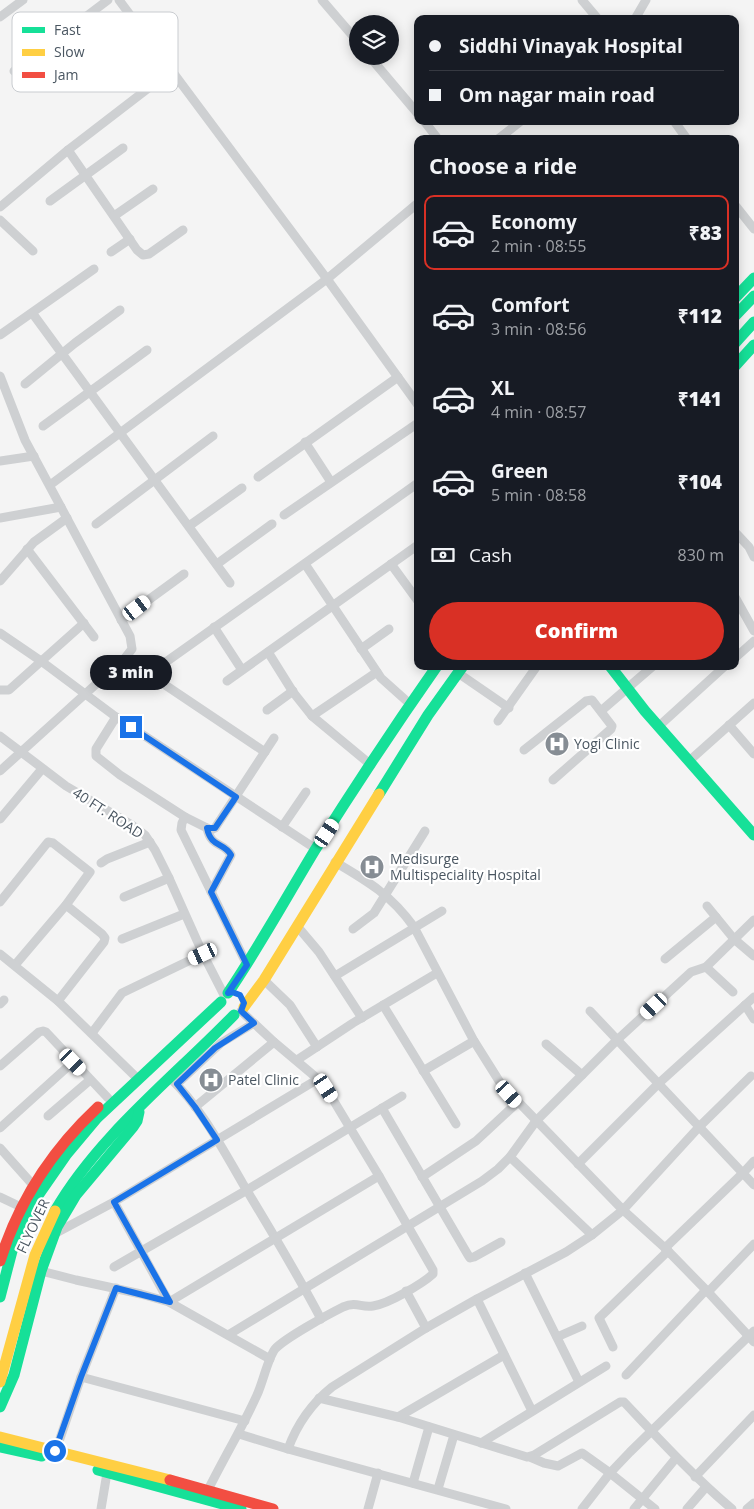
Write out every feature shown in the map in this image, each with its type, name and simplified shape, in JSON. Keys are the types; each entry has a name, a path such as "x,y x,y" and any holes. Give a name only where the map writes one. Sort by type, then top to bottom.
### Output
{"main road":[{"path":"739,294 754,278"},
{"path":"739,312 752,298"},
{"path":"739,339 754,322"},
{"path":"739,343 754,338"},
{"path":"739,362 754,345"},
{"name":"FLYOVER","path":"0,1297 26,1205 97,1118 224,997 247,965 316,849 434,670"},
{"name":"FLYOVER","path":"0,1382 11,1347 30,1267 52,1215 82,1170 112,1135 140,1107 173,1081 240,1011 264,980 428,715 461,670"},
{"path":"613,670 659,726 754,835"},
{"path":"232,992 240,995 243,998 240,1011 226,1013 221,1006 224,997 232,992"},
{"path":"0,1262 8,1236 26,1205 33,1185 58,1150 79,1124 108,1098 134,1083"},
{"path":"0,1407 14,1375 41,1271 54,1234 76,1195 133,1127 137,1121 140,1107"},
{"path":"0,1437 54,1455 215,1498 273,1509"},
{"path":"0,1447 54,1455"},
{"path":"215,1498 240,1509"}],"street":[{"path":"0,17 23,0"},
{"path":"92,12 108,0"},
{"path":"118,0 127,12"},
{"path":"322,0 349,32"},
{"path":"582,0 595,15"},
{"path":"637,15 646,0"},
{"path":"377,65 414,109"},
{"path":"178,78 414,399"},
{"path":"0,207 68,150 143,92"},
{"path":"427,125 435,135"},
{"path":"503,135 516,125"},
{"path":"50,201 123,148"},
{"path":"68,150 143,255 149,254 183,230"},
{"path":"114,216 153,189"},
{"path":"50,485 327,279 414,206"},
{"path":"739,210 754,229"},
{"path":"2,226 34,251"},
{"path":"111,252 130,239"},
{"path":"0,335 33,314 94,269"},
{"path":"25,384 61,354 120,310"},
{"path":"33,314 230,583"},
{"path":"43,426 91,393 147,350"},
{"path":"0,376 4,397 132,642 132,648 125,658 0,771"},
{"path":"258,477 398,377"},
{"path":"284,515 414,425"},
{"path":"96,524 213,436"},
{"path":"305,442 331,482"},
{"path":"0,461 34,456"},
{"path":"149,674 414,486"},
{"path":"189,526 242,488"},
{"path":"0,518 61,507"},
{"path":"0,581 27,549 40,537 67,518"},
{"path":"217,564 272,524"},
{"path":"739,536 751,545 754,558"},
{"path":"227,681 414,548"},
{"path":"27,549 94,636"},
{"path":"305,564 377,672 389,686 410,704"},
{"path":"391,564 414,596"},
{"path":"121,620 184,574"},
{"path":"739,604 754,631"},
{"path":"0,690 9,690 84,623"},
{"path":"214,627 242,670"},
{"path":"362,649 389,629"},
{"path":"0,633 41,660 116,717 316,849"},
{"path":"739,654 754,641"},
{"path":"268,652 312,716 371,764"},
{"path":"125,658 265,752"},
{"path":"461,670 509,708"},
{"path":"498,721 535,670"},
{"path":"601,711 648,670"},
{"path":"659,726 721,670"},
{"path":"312,716 377,672"},
{"path":"267,710 293,691"},
{"path":"524,750 586,701 592,700 611,723 611,729 553,780"},
{"path":"689,761 754,703"},
{"path":"116,717 96,749 96,756 120,775 185,817 207,828 215,828 274,738"},
{"path":"728,725 754,754"},
{"name":"40 FT. ROAD","path":"0,736 42,769 83,797 132,825 145,836 169,878 224,997"},
{"path":"0,819 42,769"},
{"path":"282,827 306,792"},
{"path":"185,817 181,830 247,965"},
{"path":"207,828 211,840 231,855 211,892"},
{"path":"353,929 374,913 387,895 425,831"},
{"path":"0,902 48,842 51,842 90,872 66,905 15,965"},
{"path":"101,863 150,842"},
{"path":"336,862 387,895 404,913 414,927 492,1073 517,1103 752,1336 651,1430 610,1473 582,1509"},
{"path":"124,897 169,878"},
{"path":"58,1001 104,942 105,938 66,905"},
{"path":"707,906 734,939 754,956"},
{"path":"335,976 442,911"},
{"path":"122,939 184,914"},
{"path":"665,959 716,917"},
{"path":"228,1335 482,1181 498,1169 510,1157 536,1121 617,1040 691,972 706,966 754,920"},
{"path":"297,926 319,952 362,1018"},
{"path":"0,954 58,1001 92,1033 134,1083"},
{"path":"92,1033 122,993 203,954"},
{"path":"706,966 733,992"},
{"path":"297,1060 437,973"},
{"path":"264,980 290,1005 317,1047"},
{"path":"578,1164 658,1084 754,996"},
{"path":"383,1005 456,1124"},
{"path":"745,1005 754,1019"},
{"path":"215,1498 239,1434 264,1379 270,1359 281,1344 321,1319 351,1304 371,1307 392,1299 433,1274 433,1270 331,1096 318,1079 240,1011"},
{"path":"590,1011 754,1185"},
{"path":"254,1023 215,1048 173,1081 195,1107 217,1140 276,1238 321,1319"},
{"path":"0,1066 43,1030 108,1098"},
{"path":"423,1071 474,1041"},
{"path":"195,1107 274,1042"},
{"path":"546,1044 582,1075"},
{"path":"0,1128 73,1062"},
{"path":"288,1449 296,1428 318,1398 353,1373 426,1328 592,1236 623,1210 699,1127 751,1076"},
{"path":"54,1234 114,1202 318,1079"},
{"path":"48,1116 90,1080"},
{"path":"114,1267 247,1190 402,1096"},
{"path":"422,1177 476,1141 517,1103"},
{"path":"382,1108 470,1258 501,1242"},
{"path":"0,1148 33,1185"},
{"path":"510,1157 592,1236"},
{"path":"613,1347 599,1318 754,1160"},
{"path":"170,1302 379,1176"},
{"path":"0,1197 26,1205"},
{"path":"114,1202 170,1302"},
{"path":"626,1375 754,1244"},
{"path":"41,1271 170,1302 270,1359"},
{"path":"525,1273 579,1382"},
{"path":"54,1455 81,1377 116,1288"},
{"path":"406,1291 426,1328"},
{"path":"477,1299 532,1411"},
{"path":"557,1338 582,1326"},
{"path":"398,1417 504,1355"},
{"path":"481,1443 606,1366"},
{"path":"81,1377 245,1421"},
{"path":"318,1398 398,1417 558,1466 582,1454 610,1473 655,1509"},
{"path":"530,1457 622,1401 676,1458 732,1509"},
{"path":"696,1477 754,1414"},
{"path":"413,1483 429,1427"},
{"path":"239,1434 506,1509"},
{"path":"438,1489 454,1435"},
{"path":"634,1509 676,1458"},
{"path":"101,1509 108,1468"},
{"path":"368,1509 378,1473"},
{"path":"687,1509 706,1487"},
{"path":"747,1509 754,1503"}],"traffic: fast":[{"path":"739,294 754,278"},
{"path":"739,312 754,296"},
{"path":"739,339 754,322"},
{"path":"739,362 754,345"},
{"path":"228,993 315,850 390,734 434,670"},
{"path":"379,794 428,715 460,670"},
{"path":"613,670 645,711 754,835"},
{"path":"0,1297 12,1251 32,1204 66,1155 97,1118 221,1002"},
{"path":"55,1211 93,1157 115,1132 234,1015"},
{"path":"0,1407 14,1375 41,1271 57,1227 76,1195 133,1127 139,1112"},
{"path":"0,1447 42,1456"},
{"path":"98,1470 241,1509"}],"traffic: slow":[{"path":"244,1007 264,980 379,794"},
{"path":"0,1382 35,1255 55,1211"},
{"path":"0,1437 170,1480"}],"traffic: jam":[{"path":"0,1261 17,1217 39,1177 81,1123 98,1107"},
{"path":"170,1480 273,1509"}],"place":[{"name":"Yogi Clinic","path":"557,744"},
{"name":"Medisurge Multispeciality Hospital","path":"372,867"},
{"name":"Patel Clinic","path":"211,1080"}],"route":[{"path":"55,1451 81,1377 116,1288 170,1302 114,1202 217,1140 177,1084 215,1048 254,1023 241,1011 244,1007 243,998 236,992 228,993 247,965 211,892 231,855 211,840 207,828 211,830 215,828 236,797 131,727"}]}
